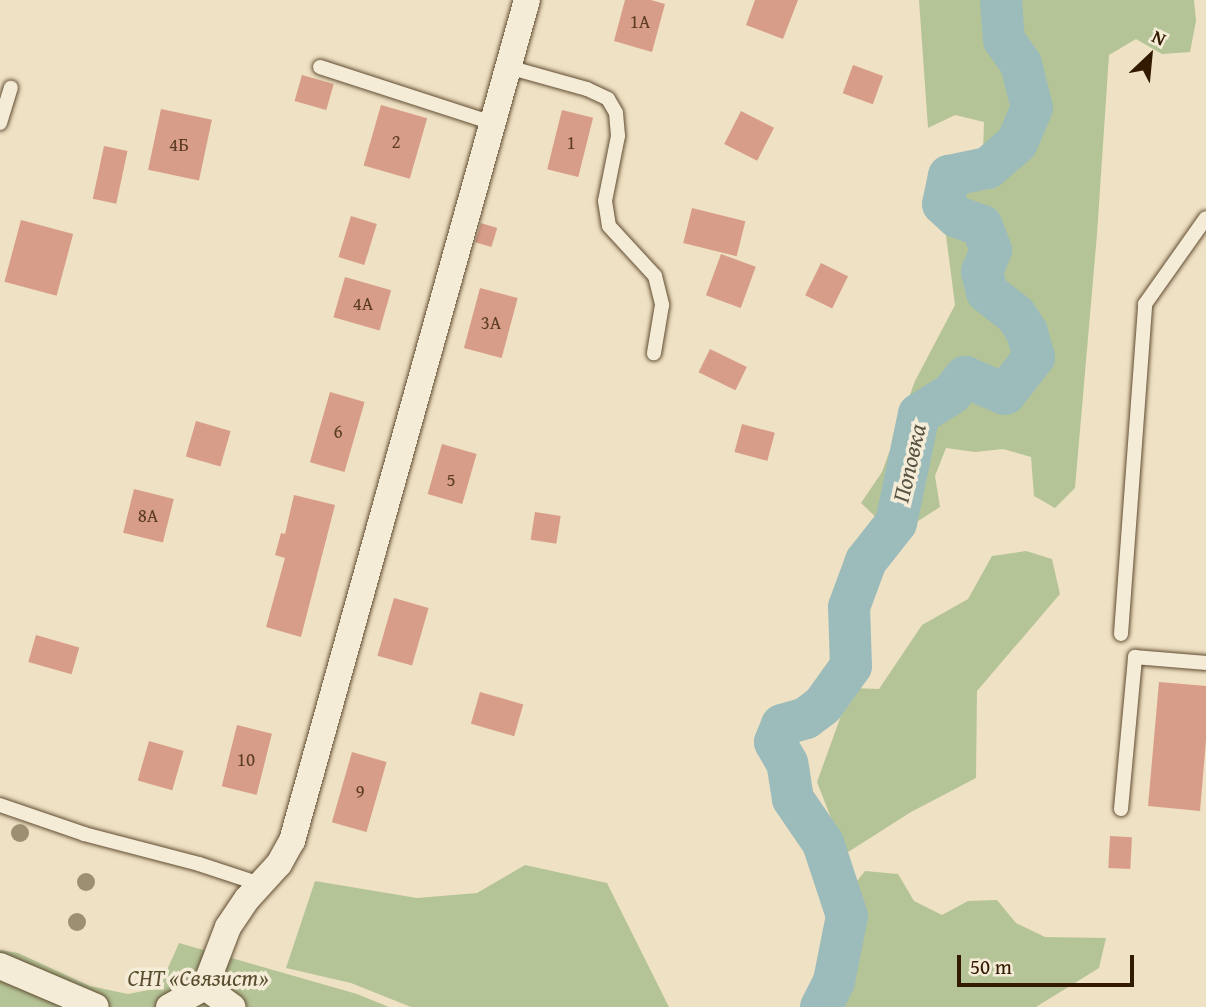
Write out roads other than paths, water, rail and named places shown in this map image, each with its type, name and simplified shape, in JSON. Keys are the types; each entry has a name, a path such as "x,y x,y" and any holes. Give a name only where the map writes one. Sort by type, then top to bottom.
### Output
{"street":[{"path":"200,997 228,926 279,864 292,841 527,0"},
{"path":"0,966 96,1007"},
{"path":"170,1007 200,997 233,1007"}],"lane":[{"path":"320,67 492,123"},
{"path":"508,67 587,89 608,99 616,113 618,136 606,201 609,226 655,276 662,305 654,353"},
{"path":"0,123 11,88"},
{"path":"1121,634 1145,304 1206,218"},
{"path":"1121,809 1135,657 1206,663"},
{"path":"0,805 84,834 199,864 260,884"}],"waterway":[{"name":"Поповка","path":"821,1007 834,981 847,916 823,843 793,799 787,763 775,742 782,725 806,718 823,705 851,666 849,607 866,561 896,523 919,414 952,393 965,377 1005,394 1034,357 1027,332 1016,315 987,292 982,272 991,250 982,226 957,217 943,204 949,176 988,168 1017,143 1032,108 1021,64 1004,40 1001,0"}],"park label":[{"name":"СНТ «Связист»","path":"198,978"}]}
